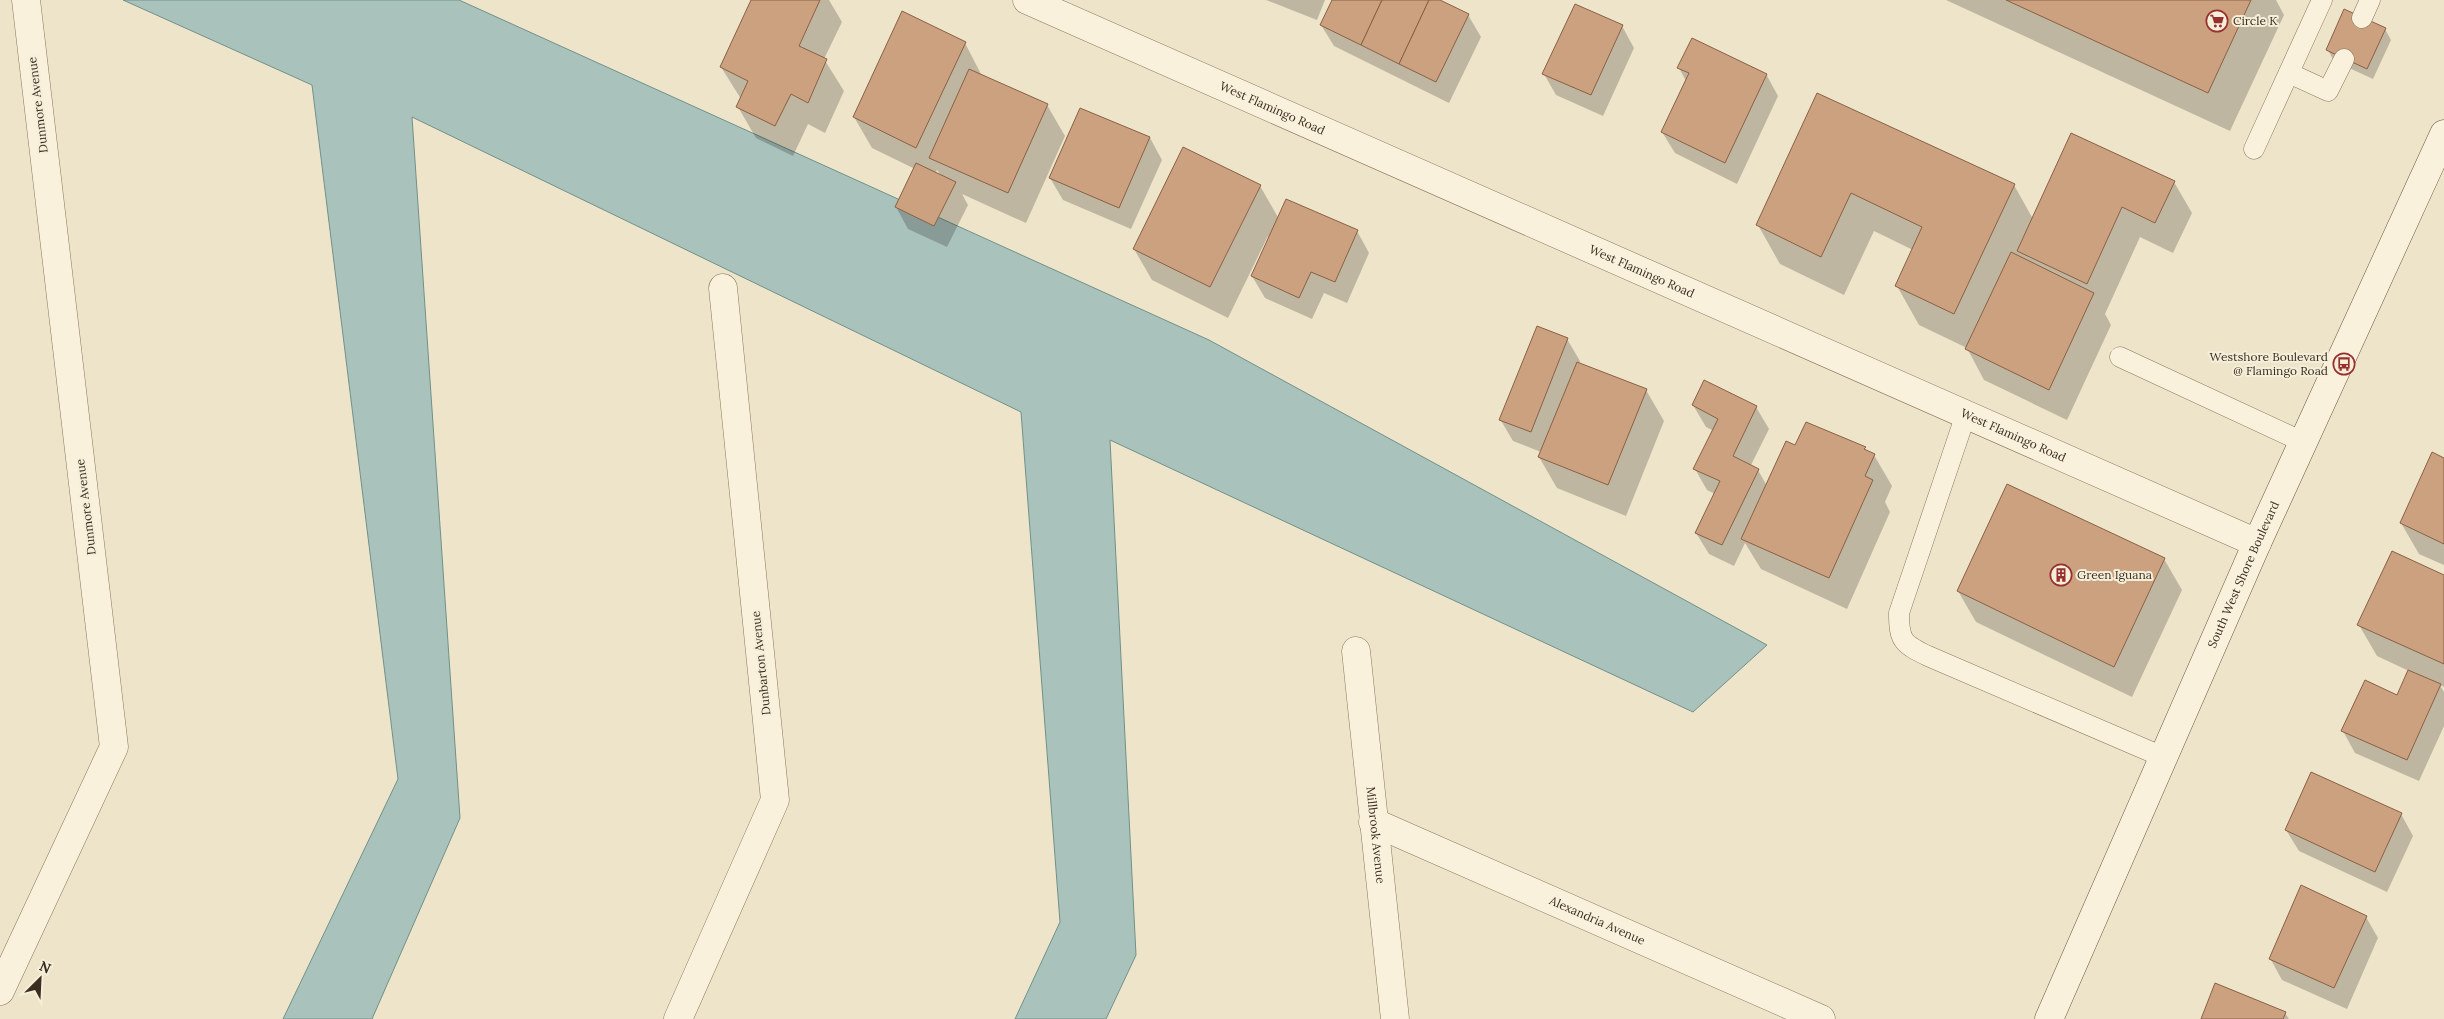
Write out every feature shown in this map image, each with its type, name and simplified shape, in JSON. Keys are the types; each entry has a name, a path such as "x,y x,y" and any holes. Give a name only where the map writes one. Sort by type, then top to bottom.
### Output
{"street":[{"name":"Dunmore Avenue","path":"0,991 114,747 26,0"},
{"name":"West Flamingo Road","path":"1027,0 2257,543"},
{"name":"South West Shore Boulevard","path":"2049,1019 2257,543 2444,134"},
{"name":"Dunbarton Avenue","path":"678,1019 775,800 723,288"},
{"name":"Millbrook Avenue","path":"1356,651 1395,1019"},
{"name":"Alexandria Avenue","path":"1373,822 1821,1019"}],"lane":[{"path":"2254,149 2322,0"},
{"path":"2289,73 2328,91 2344,59"},
{"path":"2120,357 2303,442"},
{"path":"1966,414 1899,613 1900,636 1908,646 1928,656 2163,757"}],"water":[{"path":"123,0 459,0 1209,340 1767,645 1693,712 1110,440 1136,955 1106,1019 1015,1019 1060,922 1021,412 412,117 460,818 372,1019 283,1019 398,779 312,85"}],"building":[{"path":"751,0 820,0 799,46 827,59 808,103 791,94 775,126 736,107 748,81 720,67"},
{"path":"1332,0 1382,0 1361,45 1320,25"},
{"path":"1382,0 1429,0 1399,64 1361,45"},
{"path":"1429,0 1440,0 1469,14 1436,82 1399,64"},
{"path":"2006,0 2251,0 2208,93"},
{"path":"1575,4 1623,25 1591,95 1542,74"},
{"path":"2344,9 2386,28 2367,69 2326,50"},
{"path":"902,11 966,42 916,148 853,117"},
{"path":"1692,38 1767,74 1725,163 1661,132 1689,73 1677,68"},
{"path":"969,69 1048,104 1008,193 929,158"},
{"path":"1817,93 2015,184 1954,314 1895,286 1922,227 1851,193 1821,257 1756,225"},
{"path":"1080,108 1150,137 1119,208 1049,178"},
{"path":"2071,133 2175,181 2155,223 2122,207 2087,284 2017,251"},
{"path":"1183,147 1261,185 1210,287 1133,249"},
{"path":"916,163 956,182 934,226 895,207"},
{"path":"1286,199 1358,230 1335,282 1311,272 1299,298 1251,276"},
{"path":"2011,252 2094,293 2049,390 1965,349"},
{"path":"1537,326 1568,338 1531,432 1499,420"},
{"path":"1577,362 1647,389 1608,485 1538,457"},
{"path":"1704,380 1757,406 1733,456 1759,469 1722,545 1695,533 1720,481 1693,469 1718,419 1692,405"},
{"path":"1806,422 1866,447 1864,449 1875,454 1865,476 1873,480 1829,578 1741,539 1786,441 1795,445"},
{"path":"2432,452 2444,458 2444,544 2400,523"},
{"name":"Green Iguana","path":"2007,484 2165,558 2114,667 1957,591"},
{"path":"2392,551 2444,575 2444,664 2357,625"},
{"path":"2408,670 2441,684 2407,760 2341,731 2365,680 2397,695"},
{"path":"2311,772 2402,813 2375,872 2285,830"},
{"path":"2301,885 2367,916 2334,988 2269,959"},
{"path":"2215,983 2286,1012 2283,1019 2201,1019"}],"place":[{"name":"Circle K","path":"2217,21"},
{"name":"Westshore Boulevard @ Flamingo Road","path":"2344,364"},
{"name":"Green Iguana","path":"2061,575"}]}
